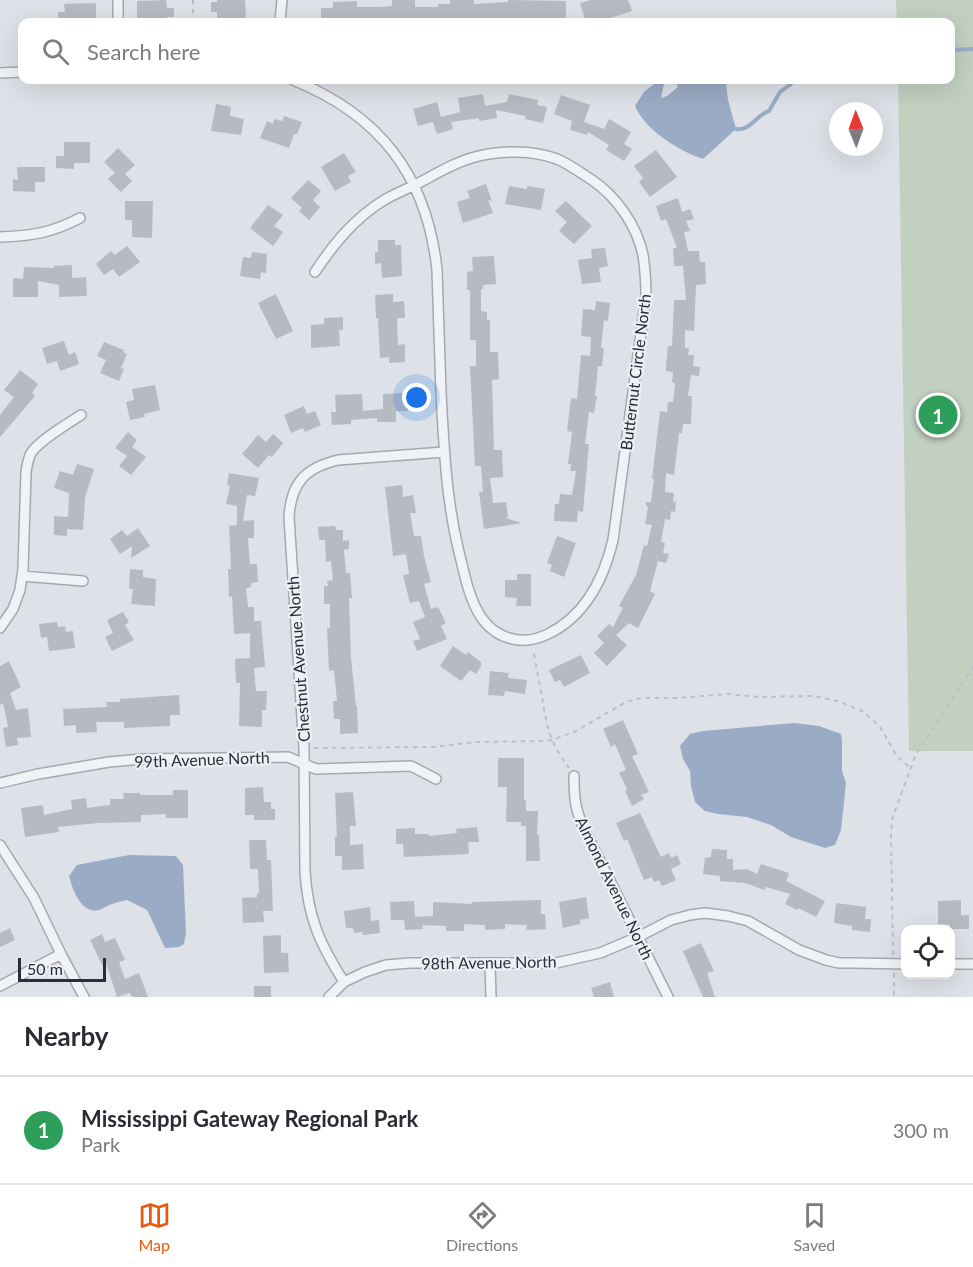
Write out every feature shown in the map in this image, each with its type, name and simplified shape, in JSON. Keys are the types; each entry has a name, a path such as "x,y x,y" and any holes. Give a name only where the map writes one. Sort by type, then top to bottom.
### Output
{"street":[{"path":"118,0 118,18"},
{"path":"280,18 282,0"},
{"path":"0,73 18,72"},
{"path":"302,84 330,96 371,127 394,152 406,171 426,215 434,247 436,270 444,452"},
{"name":"Butternut Circle North","path":"315,272 339,237 352,224 386,199 452,165 476,156 501,152 528,153 556,159 601,186 619,206 633,228 642,253 646,274 646,296 614,540 609,558 591,595 562,626 534,641 525,641 510,639 485,622 472,598 462,566 447,489 444,452"},
{"path":"0,237 42,234 62,228 80,218"},
{"path":"0,628 13,609 20,590 28,461 39,444 81,415"},
{"name":"Chestnut Avenue North","path":"344,982 324,950 314,927 306,890 304,748 289,518 290,501 297,485 308,472 322,464 338,460 444,452"},
{"path":"22,576 83,581"},
{"name":"99th Avenue North","path":"0,783 75,767 142,759 288,757 316,769 411,766 436,779"},
{"name":"Almond Avenue North","path":"574,776 574,799 577,813 668,997"},
{"path":"0,845 34,898 84,997"},
{"name":"98th Avenue North","path":"344,982 386,965 556,963 600,953 671,920 705,913 728,915 748,921 799,950 826,960 839,963 901,963"},
{"path":"0,986 61,954"},
{"path":"490,963 491,997"},
{"path":"955,964 973,964"},
{"path":"329,997 344,982"}],"path":[{"path":"193,0 193,18"},
{"path":"534,654 547,725 552,740 574,776"},
{"path":"893,955 892,819 913,761 922,744 973,667"},
{"path":"304,748 434,747 475,742 522,743 552,740 588,725 626,702 636,699 721,694 760,697 813,696 838,701 864,712 880,727 897,756 911,769"},
{"path":"894,971 894,997"}],"green space":[{"path":"896,0 973,0 973,751 909,751 898,84 955,84 955,18 897,18"}],"water":[{"path":"654,84 664,84 661,98 678,87 677,84 726,84 736,129 703,159 674,145 646,123 635,106 644,92"},
{"path":"794,723 819,726 841,734 842,771 846,783 841,830 835,845 825,848 791,837 771,825 747,817 705,811 695,802 690,771 683,759 680,746 690,734"},
{"path":"129,855 176,856 183,865 186,933 184,944 179,947 165,948 147,910 127,900 93,910 82,905 78,899 69,876 77,865"}],"building":[{"path":"166,0 167,8 174,8 174,17 137,18 137,1"},
{"path":"217,0 245,0 246,18 217,18 217,12 211,12 211,2 217,2"},
{"path":"392,0 415,0 415,7 438,7 438,4 450,4 450,0 474,0 474,4 508,2 508,0 566,1 566,18 321,18 321,8 333,8 333,2 357,1 357,7 392,6"},
{"path":"591,0 628,0 632,11 611,18 585,18 580,3"},
{"path":"96,3 96,18 58,18 58,12 65,12 64,4"},
{"path":"483,94 485,106 507,102 509,94 538,100 537,105 547,107 543,123 525,119 526,116 496,110 497,118 451,122 453,129 437,134 433,122 418,126 413,109 437,102 441,117 460,112 458,98"},
{"path":"561,95 590,105 584,122 604,129 609,119 631,132 624,144 632,149 624,161 606,150 609,145 588,132 587,135 570,130 572,121 554,114"},
{"path":"216,104 231,107 230,116 244,119 241,135 211,131"},
{"path":"284,116 302,122 289,148 260,138 267,121 273,124 274,119 282,121"},
{"path":"64,142 90,142 90,163 74,163 74,169 56,168 56,156 64,156"},
{"path":"118,148 135,165 125,174 132,181 121,192 108,179 115,173 104,162"},
{"path":"656,150 677,177 650,197 639,182 643,178 634,166"},
{"path":"344,153 356,172 348,176 351,182 335,191 321,167"},
{"path":"17,167 45,167 45,182 35,182 35,192 13,191 13,179 18,180"},
{"path":"308,180 321,191 313,200 320,207 309,220 299,211 302,208 291,198"},
{"path":"486,184 492,201 488,200 493,213 463,223 457,202 470,198 467,191"},
{"path":"509,186 545,189 541,210 505,204"},
{"path":"678,198 682,212 690,209 694,219 686,221 690,231 684,232 688,251 699,251 700,262 705,262 706,284 696,285 694,331 685,330 685,348 689,348 688,355 694,355 693,366 700,367 699,376 691,375 688,396 692,396 691,424 683,424 682,433 679,433 674,475 666,473 665,492 674,493 673,502 676,501 675,512 671,511 670,520 665,519 661,542 665,543 663,553 669,554 666,563 658,561 650,591 655,594 638,628 629,623 616,635 627,645 607,666 594,653 604,643 597,636 609,624 613,627 623,608 619,606 636,575 644,545 647,546 652,525 645,524 648,507 646,502 651,502 660,411 667,412 668,402 673,402 675,383 672,382 673,372 666,371 668,346 672,346 674,300 686,300 683,266 674,266 673,248 677,248 666,219 661,221 656,206"},
{"path":"125,201 153,201 152,238 132,237 132,220 125,220"},
{"path":"566,201 592,226 574,244 559,231 567,222 555,211"},
{"path":"268,205 283,215 274,226 283,232 273,246 250,228"},
{"path":"378,240 395,240 395,245 401,245 402,276 382,278 381,263 375,264"},
{"path":"127,246 140,262 119,277 113,269 104,275 96,264 111,251 115,255"},
{"path":"605,248 608,266 599,268 601,282 582,284 578,260 592,258 591,249"},
{"path":"252,252 267,254 266,273 261,272 260,279 240,276 243,257 251,258"},
{"path":"494,256 496,284 483,285 481,311 487,312 487,320 490,320 490,352 498,352 499,379 492,380 494,450 502,450 503,477 490,478 493,503 506,502 508,517 506,518 522,523 484,529 479,492 483,492 481,466 475,466 470,366 476,366 476,340 470,340 470,290 467,290 467,272 473,271 472,257"},
{"path":"72,265 72,278 86,277 87,296 59,297 59,285 38,281 38,297 13,297 13,278 23,279 24,267 54,268 54,266"},
{"path":"276,294 293,331 276,339 258,303"},
{"path":"393,294 393,302 404,301 405,318 397,318 398,345 405,344 405,362 389,363 389,357 380,358 375,295"},
{"path":"596,301 610,303 608,321 604,320 601,348 604,348 602,366 598,366 594,413 589,412 585,444 589,444 583,512 578,511 577,522 554,521 555,504 559,504 560,494 572,495 576,471 570,471 571,464 568,464 572,432 567,431 571,398 577,399 581,355 590,356 591,337 581,336 583,309 595,310"},
{"path":"343,317 343,330 339,330 340,346 311,348 311,325 324,324 324,318"},
{"path":"64,341 69,355 75,352 79,364 60,371 57,361 47,364 42,348"},
{"path":"104,342 124,350 123,352 127,354 119,381 100,373 106,360 97,356"},
{"path":"20,370 38,384 32,393 35,396 0,437 0,415 14,397 4,390"},
{"path":"155,385 160,410 144,414 145,417 130,420 126,402 134,400 132,389"},
{"path":"407,393 408,411 396,411 396,422 377,422 377,418 351,420 351,424 332,425 331,412 336,412 335,395 362,394 363,411 383,409 383,394"},
{"path":"304,406 307,414 315,411 321,425 305,432 303,428 291,433 284,415"},
{"path":"128,432 137,440 132,447 146,457 131,475 119,466 127,456 115,448"},
{"path":"273,434 283,443 272,457 269,455 258,468 242,454 258,435 266,442"},
{"path":"77,464 94,469 85,498 83,530 67,529 67,536 54,535 54,516 68,517 69,493 54,488 60,471 73,475"},
{"path":"229,473 259,478 255,496 247,495 243,521 254,520 254,538 248,538 250,564 257,564 258,582 251,583 251,587 246,588 248,607 254,607 254,621 261,621 265,667 254,668 256,691 267,691 266,710 262,710 262,727 239,726 240,683 236,683 235,659 250,658 250,633 234,634 232,596 229,597 228,569 231,569 229,526 237,525 237,506 226,504 230,486 227,485"},
{"path":"402,485 403,497 413,495 416,513 410,513 414,536 421,536 431,582 424,584 431,609 438,607 446,623 441,626 447,639 417,651 413,641 420,639 413,622 425,617 419,601 410,603 403,575 409,574 406,554 393,556 385,487"},
{"path":"335,526 336,530 343,530 343,541 349,540 349,549 344,550 346,573 350,573 352,598 349,598 351,658 358,733 340,734 340,719 334,719 333,701 337,701 334,670 329,671 327,628 330,628 330,604 324,604 324,586 328,586 327,581 333,580 331,561 326,562 325,540 319,540 318,527"},
{"path":"138,528 150,546 131,558 132,546 120,554 110,539 122,530 127,536"},
{"path":"557,536 576,543 564,577 550,571 552,565 547,563"},
{"path":"130,569 143,570 143,577 156,579 155,606 131,604 133,589 129,589"},
{"path":"517,574 531,574 531,606 516,606 517,598 505,597 505,580 517,580"},
{"path":"123,612 129,622 125,625 134,640 112,651 105,637 113,633 107,620"},
{"path":"57,622 58,627 65,626 66,632 73,631 75,648 49,651 47,637 41,638 39,624"},
{"path":"453,646 466,655 468,652 481,662 476,674 470,670 461,681 440,666"},
{"path":"581,655 590,673 564,687 560,680 555,682 549,670"},
{"path":"9,661 21,687 10,693 16,710 28,708 31,737 17,738 18,745 6,747 3,728 8,727 3,703 0,705 0,666"},
{"path":"490,671 509,673 508,678 527,680 525,694 505,691 504,696 488,695"},
{"path":"179,695 180,715 170,715 170,726 124,728 124,722 96,722 97,732 76,733 76,725 64,726 63,709 107,707 106,702 120,702 120,699"},
{"path":"623,720 638,754 632,756 649,792 641,795 644,799 632,806 619,773 626,770 615,744 611,747 603,729"},
{"path":"498,758 524,758 524,800 526,811 538,811 537,835 539,835 540,861 526,861 526,826 521,826 521,822 506,822 507,787 498,787"},
{"path":"263,787 264,802 271,802 271,809 275,809 275,820 254,820 254,815 245,815 245,788"},
{"path":"173,790 188,790 188,818 166,818 166,814 141,815 141,822 58,827 59,832 25,837 21,808 43,805 44,815 72,809 71,800 86,798 87,808 110,805 110,799 124,799 123,793 173,795"},
{"path":"353,792 356,826 350,826 350,845 363,844 364,869 342,870 342,856 335,856 335,837 337,837 335,793"},
{"path":"640,813 661,857 669,853 671,858 677,855 681,864 671,869 676,880 662,886 659,880 654,882 652,877 644,880 627,839 624,841 616,823"},
{"path":"477,827 479,842 468,842 469,854 404,857 403,844 396,844 396,829 415,828 415,834 429,834 429,836 457,833 456,829"},
{"path":"249,840 266,840 267,860 271,860 273,911 263,911 264,922 243,923 242,898 257,897 259,893 258,869 250,869"},
{"path":"712,849 727,850 727,859 733,859 733,870 747,869 757,874 761,864 789,873 786,881 825,901 816,917 785,904 790,894 766,887 765,890 745,883 720,881 720,876 703,874 705,858 711,857"},
{"path":"586,897 589,918 580,920 580,924 563,928 559,902"},
{"path":"541,900 541,914 545,914 546,929 526,930 527,925 505,924 505,929 485,930 485,925 464,924 464,931 446,931 446,926 422,925 423,929 405,930 404,920 391,920 390,902 414,901 415,917 433,916 433,902 472,904 472,902"},
{"path":"961,900 961,915 969,915 969,929 955,929 955,925 938,924 938,901"},
{"path":"836,903 866,907 865,919 871,919 870,932 852,930 852,926 834,923"},
{"path":"370,907 371,921 379,920 380,933 363,935 362,932 354,933 353,928 346,928 344,911"},
{"path":"10,928 15,940 0,947 0,933"},
{"path":"102,934 105,942 115,938 125,960 119,962 125,979 139,973 148,997 132,997 130,993 117,997 106,963 102,965 90,940"},
{"path":"281,935 281,953 288,953 289,972 264,973 263,936"},
{"path":"701,943 714,971 707,973 715,997 703,997 683,951"},
{"path":"610,982 614,997 594,997 591,988"},
{"path":"254,986 271,986 271,997 254,997"}],"waterway":[{"path":"955,50 973,49"},
{"path":"736,129 746,128 769,111 780,92 791,84"}],"place":[{"name":"Mississippi Gateway Regional Park","path":"938,415"}]}
